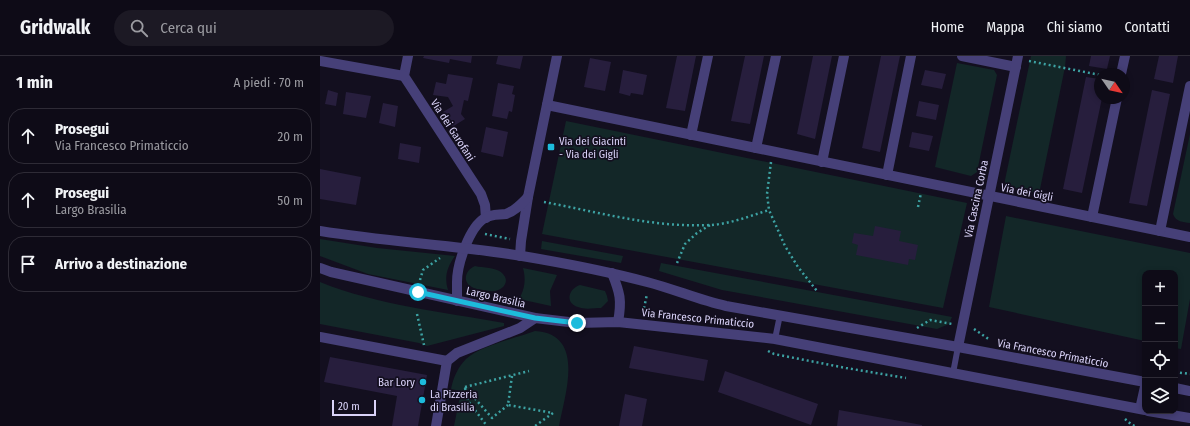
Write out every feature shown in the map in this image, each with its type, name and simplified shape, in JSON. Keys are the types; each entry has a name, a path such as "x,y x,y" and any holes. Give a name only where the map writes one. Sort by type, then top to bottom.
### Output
{"street":[{"path":"320,61 404,76 408,56"},
{"path":"520,256 528,197 557,56"},
{"path":"691,134 708,56"},
{"path":"756,148 776,56"},
{"path":"822,162 844,56"},
{"path":"887,175 911,56"},
{"path":"962,56 1016,67"},
{"name":"Via Cascina Corba","path":"958,347 1018,56"},
{"path":"1122,68 1125,56"},
{"name":"Via dei Garofani","path":"404,76 481,194 485,205 486,218"},
{"path":"1160,231 1190,86"},
{"path":"1092,217 1115,104"},
{"name":"Via dei Gigli","path":"547,105 1190,237"},
{"name":"Largo Brasilia","path":"528,197 511,212 486,218 479,222 472,230 465,249 457,281 457,301 535,318 577,323 618,322"},
{"path":"320,231 350,236 402,240 520,256 612,273 620,292 621,307 618,322"},
{"path":"320,268 331,272 457,301"},
{"name":"Via Francesco Primaticcio","path":"612,273 649,282 726,306 1142,382"},
{"name":"Largo Brasilia","path":"447,361 457,354 520,328 535,318"},
{"name":"Via Francesco Primaticcio","path":"618,322 775,339 1142,410"},
{"path":"320,337 447,361 436,426"},
{"path":"1178,389 1190,391"},
{"name":"Via Francesco Primaticcio","path":"1164,414 1190,419"},
{"path":"1189,426 1190,419"}],"lane":[{"path":"775,339 780,315"},
{"path":"953,373 958,347"}],"path":[{"path":"1028,61 1094,74"},
{"path":"771,159 767,194 768,210 785,246 798,267 817,291"},
{"path":"918,206 921,191"},
{"path":"544,202 653,222 684,225 711,225 750,216 768,210"},
{"path":"677,263 685,244 697,233 711,225"},
{"path":"483,234 512,239"},
{"path":"419,284 423,270 445,255"},
{"path":"642,314 647,292"},
{"path":"417,314 425,346"},
{"path":"465,387 529,371"},
{"path":"1178,372 1190,374"},
{"path":"465,387 492,418 508,405 512,376"},
{"path":"465,387 468,401 487,426"},
{"path":"508,405 553,413 535,426"}],"green space":[{"path":"1031,56 1066,56 1039,194 1008,186 1005,183"},
{"path":"957,63 994,70 997,75 977,172 971,176 935,167"},
{"path":"566,121 967,203 943,308 542,234"},
{"path":"1190,134 1190,223 1178,220 1173,214"},
{"path":"1006,216 1190,253 1190,299 1181,349 1178,348 1178,270 1142,270 1142,340 989,307"},
{"path":"320,239 377,248 455,256 447,272 446,281 448,290 368,274 320,256"},
{"path":"542,241 623,256 621,263 541,249"},
{"path":"661,263 952,317 949,324 937,329 722,290 659,271"},
{"path":"475,266 493,269 502,273 506,280 504,286 501,289 490,291 476,289 469,285 466,276 469,270"},
{"path":"523,268 557,275 550,291 551,306 519,299 523,291 524,284"},
{"path":"320,282 364,297 504,323 504,326 427,346 419,343 320,324"},
{"path":"580,285 605,291 608,301 601,308 590,309 574,305 571,302 570,296 573,290"},
{"path":"535,331 551,335 561,343 567,354 567,383 559,426 454,426 461,391 451,389 456,373 463,362 472,354 480,350"}],"building":[{"path":"424,56 472,56 471,63 450,59 449,63 423,58"},
{"path":"498,56 523,56 520,69 496,64"},
{"path":"677,56 696,56 685,111 666,108"},
{"path":"745,56 764,56 750,124 731,121"},
{"path":"813,56 832,56 815,139 797,134"},
{"path":"881,56 900,56 880,152 862,148"},
{"path":"1091,56 1110,56 1107,68 1089,66"},
{"path":"1159,56 1178,56 1173,83 1154,79"},
{"path":"590,58 611,62 605,91 584,87"},
{"path":"623,70 647,75 643,95 631,93 630,96 619,93"},
{"path":"925,70 946,74 942,89 921,85"},
{"path":"448,74 473,78 468,101 464,100 461,114 465,119 452,127 443,112 453,106 448,97 433,95 436,82 446,84"},
{"path":"1086,77 1094,78 1094,104 1101,104 1082,193 1063,189"},
{"path":"498,83 514,86 512,94 515,95 512,112 509,111 507,119 492,116"},
{"path":"328,90 338,93 336,106 325,104"},
{"path":"1152,90 1170,94 1147,206 1129,203"},
{"path":"346,92 371,96 366,118 343,114"},
{"path":"919,101 939,105 936,120 916,116"},
{"path":"383,103 398,106 395,127 379,123"},
{"path":"486,127 508,132 503,157 481,152"},
{"path":"912,132 933,136 929,151 909,147"},
{"path":"400,143 421,147 419,163 398,159"},
{"path":"320,169 361,177 356,205 320,199"},
{"path":"875,226 901,231 899,241 918,245 915,260 909,259 908,265 856,255 858,245 852,243 854,233 873,236"},
{"path":"634,346 708,360 704,381 629,368"},
{"path":"330,357 427,375 418,426 392,426 397,396 324,382"},
{"path":"725,371 818,404 811,425 718,392"},
{"path":"625,394 647,399 642,426 619,426"},
{"path":"839,410 922,425 922,426 837,426"}],"place":[{"name":"Via dei Giacinti - Via dei Gigli","path":"551,147"},
{"name":"Bar Lory","path":"423,382"},
{"name":"La Pizzeria di Brasilia","path":"422,400"}],"route":[{"path":"418,292 535,318 577,323"}]}
